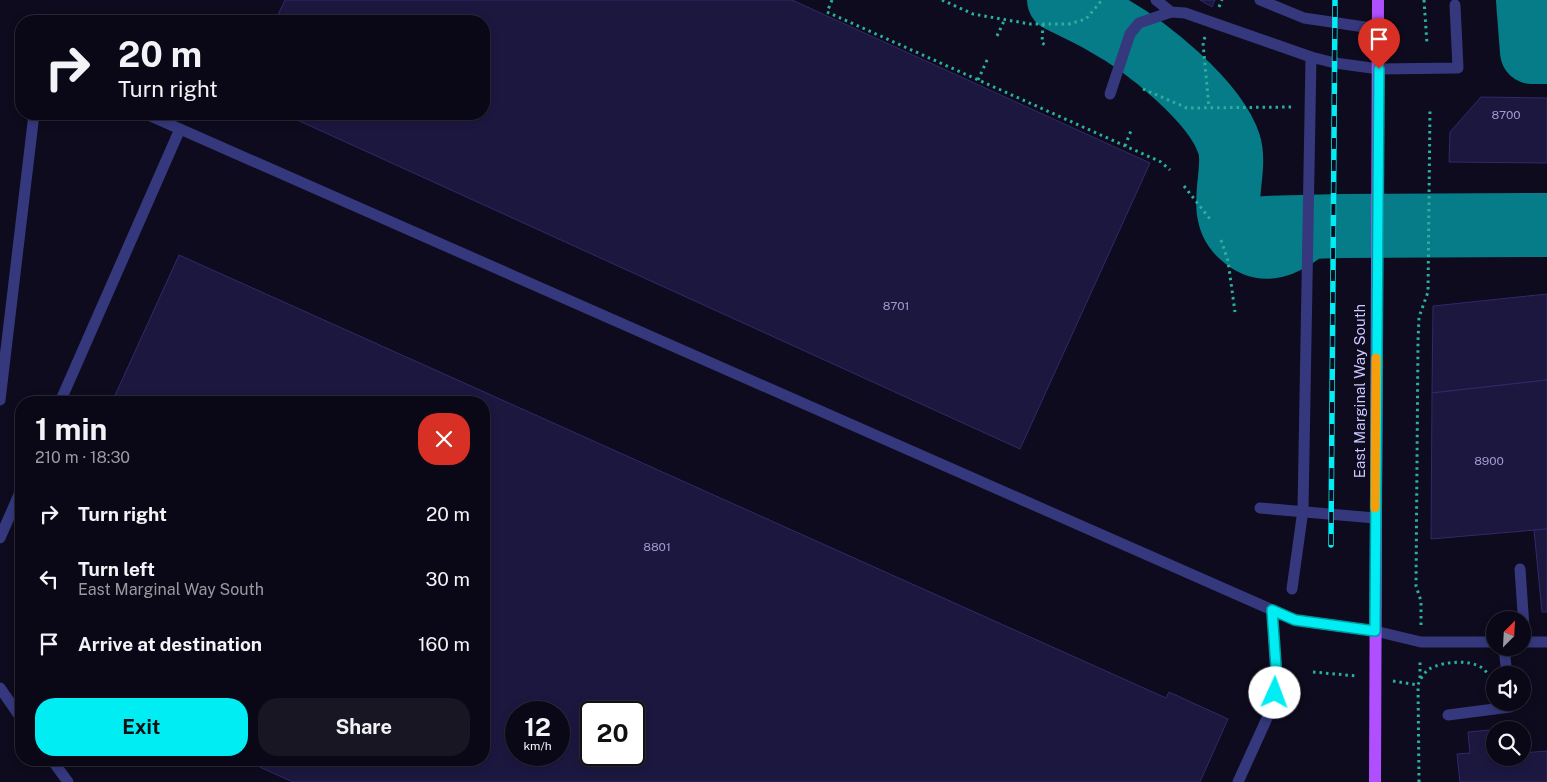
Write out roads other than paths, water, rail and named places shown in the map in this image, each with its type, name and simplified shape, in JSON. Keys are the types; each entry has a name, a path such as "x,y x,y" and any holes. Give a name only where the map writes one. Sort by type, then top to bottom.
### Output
{"main road":[{"name":"East Marginal Way South","path":"1375,782 1378,0"}],"lane":[{"path":"1156,0 1171,12"},
{"path":"1260,0 1304,18 1378,29"},
{"path":"1110,94 1130,34 1139,23 1171,12 1184,12 1311,57 1379,69 1458,68 1455,5"},
{"path":"1292,589 1303,510 1311,57"},
{"path":"0,400 33,120"},
{"path":"160,120 1295,620 1375,631 1421,642 1486,642"},
{"path":"63,396 180,129"},
{"path":"0,538 15,504"},
{"path":"1260,508 1303,510 1375,518"},
{"path":"1520,569 1522,611"},
{"path":"1238,782 1273,705 1277,681 1272,610"},
{"path":"1531,642 1547,642"},
{"path":"0,688 15,709"},
{"path":"1448,715 1486,710"},
{"path":"56,766 68,782"}],"railway":[{"path":"1331,545 1335,0"}]}
